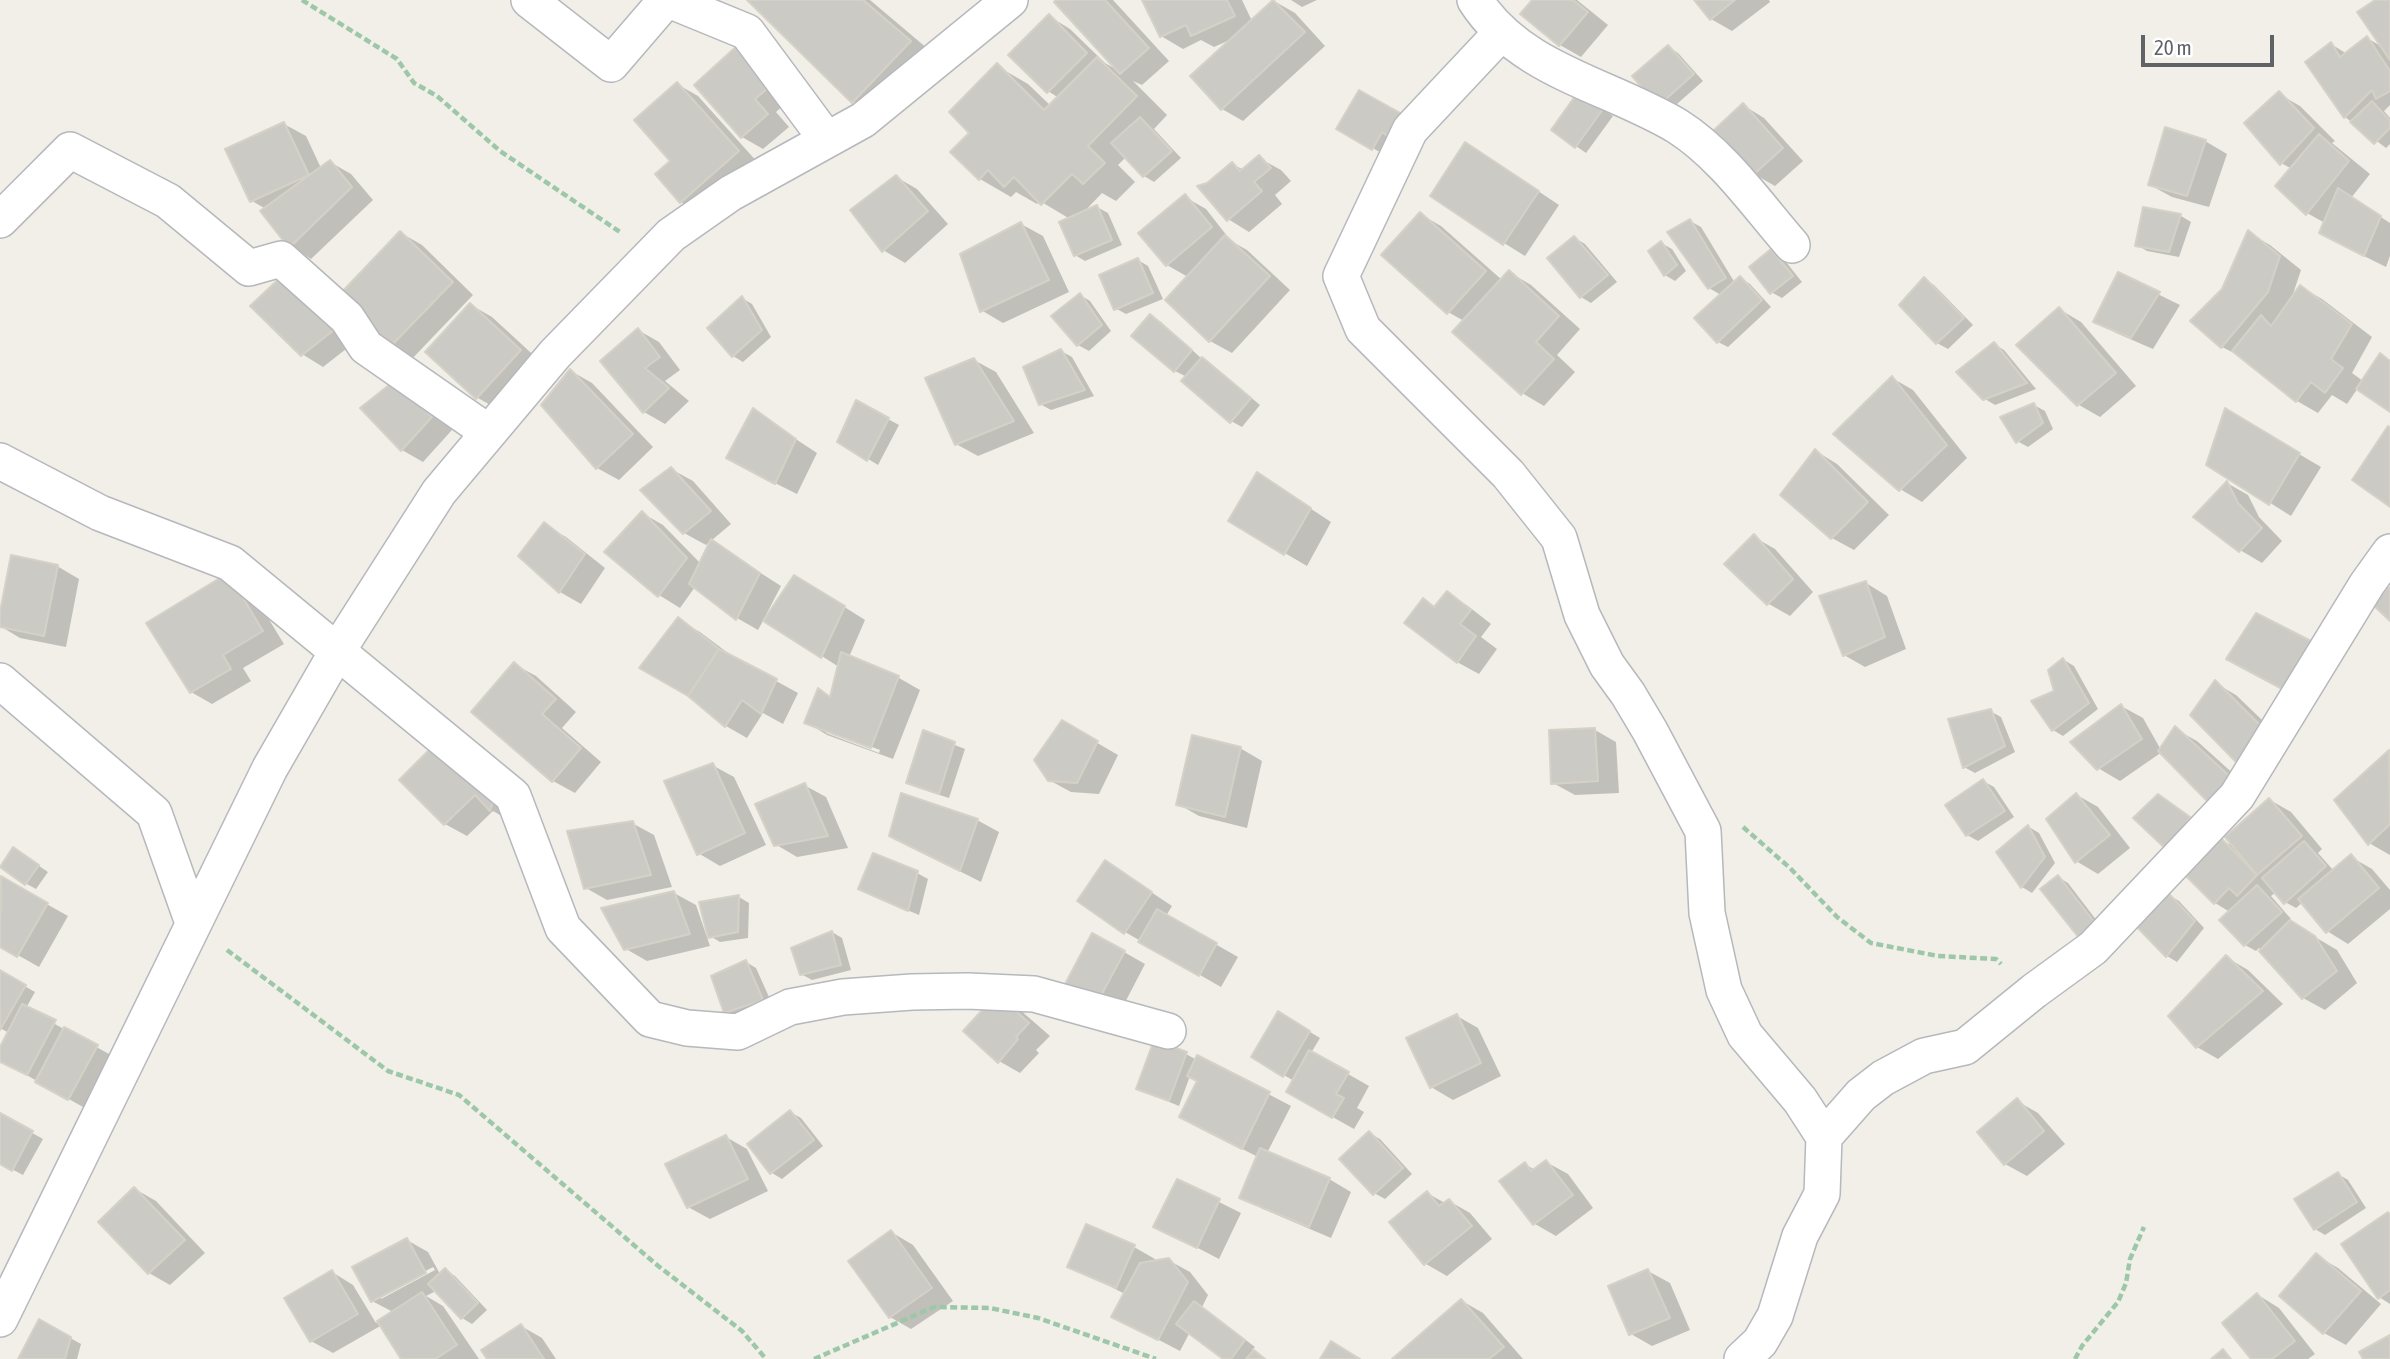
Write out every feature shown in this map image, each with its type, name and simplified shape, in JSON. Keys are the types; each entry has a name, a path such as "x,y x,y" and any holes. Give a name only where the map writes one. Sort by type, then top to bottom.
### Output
{"street":[{"path":"529,0 611,64 668,0 747,32 827,140"},
{"path":"0,1319 271,768 338,650 439,492 555,354 671,235 720,200 863,120 1010,0"},
{"path":"1475,0 1502,32 1532,57 1678,127 1717,159 1792,245"},
{"path":"1502,32 1409,130 1341,276 1363,328 1508,474 1559,538 1582,615 1607,665 1650,732 1703,831 1707,913 1724,990 1745,1035 1800,1100 1824,1137 1822,1194 1800,1236 1775,1316 1760,1342 1742,1359"},
{"path":"0,220 70,150 168,201 249,268 281,259 347,318 366,347 488,432"},
{"path":"0,461 100,513 230,563 513,796 563,928 650,1019 687,1028 737,1032 790,1007 843,998 912,992 968,992 1034,994 1168,1031"},
{"path":"1824,1137 1861,1095 1884,1078 1924,1056 1965,1047 2093,948 2238,796 2367,584 2390,552"},
{"path":"0,681 154,813 193,923"}],"path":[{"path":"302,0 397,59 414,83 437,96 500,151 652,254"},
{"path":"1737,820 1790,867 1837,917 1871,943 1938,956 1996,959 2034,991"},
{"path":"193,923 387,1071 459,1095 657,1265 742,1331 766,1359"},
{"path":"2075,1359 2081,1346 2118,1302 2126,1283 2130,1259 2144,1227"},
{"path":"814,1359 934,1307 956,1307 990,1308 1038,1318 1156,1359"}],"building":[{"path":"747,0 863,0 911,41 852,103"},
{"path":"1105,0 1149,48 1120,74 1054,2"},
{"path":"1142,0 1227,0 1235,16 1191,36 1186,25 1160,37"},
{"path":"1273,0 1305,32 1221,110 1190,76"},
{"path":"1532,0 1573,0 1588,12 1559,46 1520,14"},
{"path":"1694,0 1735,0 1710,20"},
{"path":"2375,0 2390,0 2390,60 2357,12"},
{"path":"1049,14 1087,53 1047,93 1008,55"},
{"path":"2367,36 2390,71 2390,91 2376,99 2372,90 2344,118 2305,62 2331,42 2340,57"},
{"path":"739,44 774,83 755,99 768,114 741,138 694,85"},
{"path":"1668,45 1694,74 1658,106 1632,76"},
{"path":"1097,57 1137,96 1088,146 1105,163 1083,184 1072,174 1041,205 1014,177 1004,187 988,170 979,180 950,152 969,133 949,112 997,63 1044,110"},
{"path":"677,82 739,151 680,203 655,174 670,161 634,120"},
{"path":"1359,90 1402,114 1389,137 1382,132 1372,150 1336,129"},
{"path":"2279,91 2314,128 2280,165 2244,123"},
{"path":"1578,92 1603,109 1575,148 1551,130"},
{"path":"2372,101 2390,121 2390,128 2374,144 2350,122"},
{"path":"1743,103 1783,148 1753,175 1713,131"},
{"path":"1140,117 1172,151 1143,177 1111,143"},
{"path":"284,122 309,175 250,202 225,149"},
{"path":"2165,127 2206,140 2187,196 2148,185"},
{"path":"2319,134 2349,161 2306,215 2275,186"},
{"path":"1465,142 1539,191 1503,245 1430,196"},
{"path":"1259,155 1271,168 1254,182 1262,191 1227,221 1197,186 1207,183 1232,162 1240,171"},
{"path":"330,160 352,187 289,248 260,211"},
{"path":"896,175 928,211 882,252 850,210"},
{"path":"2338,188 2381,216 2364,256 2319,233"},
{"path":"1185,194 1212,227 1166,266 1138,233"},
{"path":"1097,205 1112,240 1074,256 1059,222"},
{"path":"2143,207 2181,214 2169,252 2135,246"},
{"path":"1420,212 1486,271 1447,314 1381,255"},
{"path":"1690,219 1726,278 1708,289 1667,232"},
{"path":"1021,222 1049,280 980,312 960,254"},
{"path":"2248,230 2280,256 2268,292 2221,348 2190,321 2222,289"},
{"path":"400,231 453,282 386,351 340,294"},
{"path":"1225,235 1270,276 1209,342 1165,300"},
{"path":"1574,236 1608,275 1580,298 1547,258"},
{"path":"1661,241 1677,265 1664,276 1648,251"},
{"path":"1771,249 1793,276 1770,294 1749,267"},
{"path":"1138,258 1153,293 1114,310 1099,275"},
{"path":"1509,270 1559,316 1536,342 1554,359 1521,395 1452,332"},
{"path":"2118,272 2160,292 2131,338 2093,322"},
{"path":"283,275 335,329 301,356 250,306"},
{"path":"1740,276 1762,300 1717,343 1694,318"},
{"path":"1924,277 1964,318 1936,344 1899,305"},
{"path":"2300,285 2352,324 2331,359 2343,368 2325,393 2311,382 2296,402 2232,351 2261,315 2271,326"},
{"path":"1080,293 1102,325 1077,346 1051,316"},
{"path":"742,296 762,330 732,357 707,328"},
{"path":"470,303 521,350 476,399 425,352"},
{"path":"2059,307 2116,373 2077,406 2016,345"},
{"path":"1150,314 1192,350 1174,372 1131,336"},
{"path":"638,328 660,357 645,368 669,388 643,413 600,361"},
{"path":"1994,342 2027,383 1983,400 1956,372"},
{"path":"1061,349 1085,390 1039,405 1023,367"},
{"path":"2380,353 2390,361 2390,412 2356,389"},
{"path":"1202,357 1251,398 1230,423 1181,381"},
{"path":"974,358 1014,421 955,445 925,378"},
{"path":"570,369 633,434 596,469 541,405"},
{"path":"1892,376 1947,445 1899,491 1833,434"},
{"path":"394,381 432,417 401,451 360,408"},
{"path":"856,400 889,418 867,461 837,442"},
{"path":"2034,403 2043,423 2016,443 2000,417"},
{"path":"753,408 796,439 775,484 726,458"},
{"path":"2225,408 2300,453 2269,505 2206,465"},
{"path":"2388,426 2390,428 2390,507 2352,480"},
{"path":"1815,449 1868,502 1831,539 1780,495"},
{"path":"671,467 711,511 683,534 640,490"},
{"path":"1257,472 1311,508 1284,555 1228,521"},
{"path":"2227,481 2238,503 2262,528 2239,552 2193,517"},
{"path":"642,511 687,558 658,597 604,552"},
{"path":"544,522 585,554 559,593 518,556"},
{"path":"1754,534 1793,579 1767,605 1724,564"},
{"path":"711,539 760,573 736,620 689,584"},
{"path":"11,555 58,565 44,636 0,627 0,612"},
{"path":"228,573 263,631 223,655 231,669 190,693 146,623"},
{"path":"794,575 845,606 821,658 763,621"},
{"path":"1866,581 1885,637 1843,656 1819,596"},
{"path":"2390,587 2390,621 2370,602"},
{"path":"1447,591 1471,610 1460,624 1476,636 1457,663 1404,623 1423,598 1434,607"},
{"path":"2256,613 2311,641 2286,691 2226,659"},
{"path":"678,617 719,649 688,696 639,668"},
{"path":"719,649 777,679 761,714 742,700 725,727 688,696"},
{"path":"841,652 899,676 871,748 804,723 818,688 830,697"},
{"path":"2063,658 2089,703 2052,731 2031,701 2054,691 2048,670"},
{"path":"514,662 556,699 542,714 581,748 552,782 471,712"},
{"path":"2215,680 2265,730 2238,764 2190,715"},
{"path":"2121,704 2142,739 2097,770 2070,742"},
{"path":"1991,709 2005,746 1963,768 1948,719"},
{"path":"1062,720 1098,741 1077,783 1048,781 1034,760"},
{"path":"2175,726 2236,782 2213,807 2158,751"},
{"path":"1595,728 1598,781 1551,784 1549,730"},
{"path":"923,730 955,742 939,794 906,783"},
{"path":"1192,735 1241,747 1225,817 1176,805"},
{"path":"440,739 495,794 490,811 475,795 444,825 399,780"},
{"path":"2389,750 2390,824 2368,845 2334,800"},
{"path":"713,763 745,833 697,855 664,781"},
{"path":"1983,779 2005,811 1966,836 1945,805"},
{"path":"805,783 828,836 774,846 755,804"},
{"path":"901,793 978,819 960,871 889,836"},
{"path":"2076,793 2110,835 2075,863 2046,819"},
{"path":"2158,794 2190,817 2168,851 2133,818"},
{"path":"2269,798 2302,836 2257,875 2225,837"},
{"path":"633,821 651,875 584,889 567,831"},
{"path":"2028,825 2045,857 2021,888 1996,852"},
{"path":"2220,837 2257,875 2237,896 2229,888 2214,904 2183,873"},
{"path":"2304,841 2326,866 2284,904 2262,878"},
{"path":"13,847 39,865 25,885 0,867"},
{"path":"873,853 918,871 908,911 858,889"},
{"path":"2351,854 2379,888 2326,933 2298,899"},
{"path":"1105,860 1152,892 1124,934 1077,901"},
{"path":"2058,875 2101,931 2087,948 2040,889"},
{"path":"1,876 48,903 17,957 0,947"},
{"path":"2257,885 2282,912 2244,946 2219,920"},
{"path":"674,891 690,934 624,950 601,908"},
{"path":"2168,893 2195,921 2166,957 2135,925"},
{"path":"739,895 738,932 708,938 699,902"},
{"path":"1157,909 1217,943 1199,976 1138,942"},
{"path":"2290,920 2315,936 2337,971 2302,999 2259,951"},
{"path":"832,931 841,965 800,975 791,948"},
{"path":"1092,933 1125,951 1096,1005 1063,988"},
{"path":"2226,955 2263,991 2196,1048 2168,1016"},
{"path":"746,960 763,1000 724,1013 711,976"},
{"path":"0,970 26,985 0,1030"},
{"path":"997,994 1029,1023 998,1063 963,1031"},
{"path":"22,1004 56,1020 27,1075 0,1062 0,1047"},
{"path":"1278,1011 1310,1031 1283,1077 1251,1057"},
{"path":"1457,1014 1481,1063 1430,1088 1406,1038"},
{"path":"64,1027 98,1045 68,1100 35,1082"},
{"path":"1154,1040 1187,1052 1169,1101 1136,1089"},
{"path":"1309,1050 1349,1072 1336,1094 1344,1098 1332,1118 1286,1092"},
{"path":"1197,1055 1270,1092 1242,1149 1179,1117 1197,1081 1187,1076"},
{"path":"2017,1098 2044,1131 2004,1165 1977,1132"},
{"path":"790,1110 814,1140 770,1174 747,1144"},
{"path":"0,1113 33,1131 12,1171 0,1164"},
{"path":"1369,1131 1403,1168 1373,1195 1339,1159"},
{"path":"726,1135 748,1179 687,1208 665,1164"},
{"path":"1260,1148 1330,1178 1309,1227 1239,1198"},
{"path":"1546,1160 1573,1195 1533,1225 1499,1181 1525,1162 1531,1171"},
{"path":"2338,1172 2357,1202 2314,1230 2294,1199"},
{"path":"1177,1179 1220,1199 1197,1248 1153,1227"},
{"path":"134,1187 185,1240 148,1274 98,1222"},
{"path":"1427,1191 1439,1206 1449,1199 1472,1226 1424,1265 1389,1222"},
{"path":"2388,1212 2390,1290 2378,1299 2341,1244"},
{"path":"1086,1224 1135,1245 1116,1288 1067,1267"},
{"path":"891,1230 932,1288 889,1318 848,1261"},
{"path":"407,1238 426,1273 371,1302 352,1267"},
{"path":"2316,1253 2361,1291 2323,1334 2279,1296"},
{"path":"1169,1258 1188,1282 1158,1340 1111,1317 1140,1263"},
{"path":"445,1268 478,1303 461,1319 428,1284"},
{"path":"1648,1269 1670,1318 1629,1335 1608,1286"},
{"path":"332,1270 358,1314 310,1342 284,1298"},
{"path":"422,1292 457,1345 435,1359 401,1359 377,1321"},
{"path":"2257,1293 2295,1341 2272,1359 2251,1359 2222,1323"},
{"path":"1461,1299 1504,1347 1489,1359 1392,1359"},
{"path":"1194,1301 1245,1340 1231,1359 1223,1359 1176,1324"},
{"path":"39,1319 71,1337 65,1359 18,1359"},
{"path":"521,1324 544,1359 487,1359 481,1350"},
{"path":"2390,1335 2390,1359 2363,1359 2359,1352"},
{"path":"1331,1341 1360,1359 1320,1359"},
{"path":"2223,1349 2231,1359 2211,1359"},
{"path":"1254,1350 1265,1359 1246,1359"}]}
